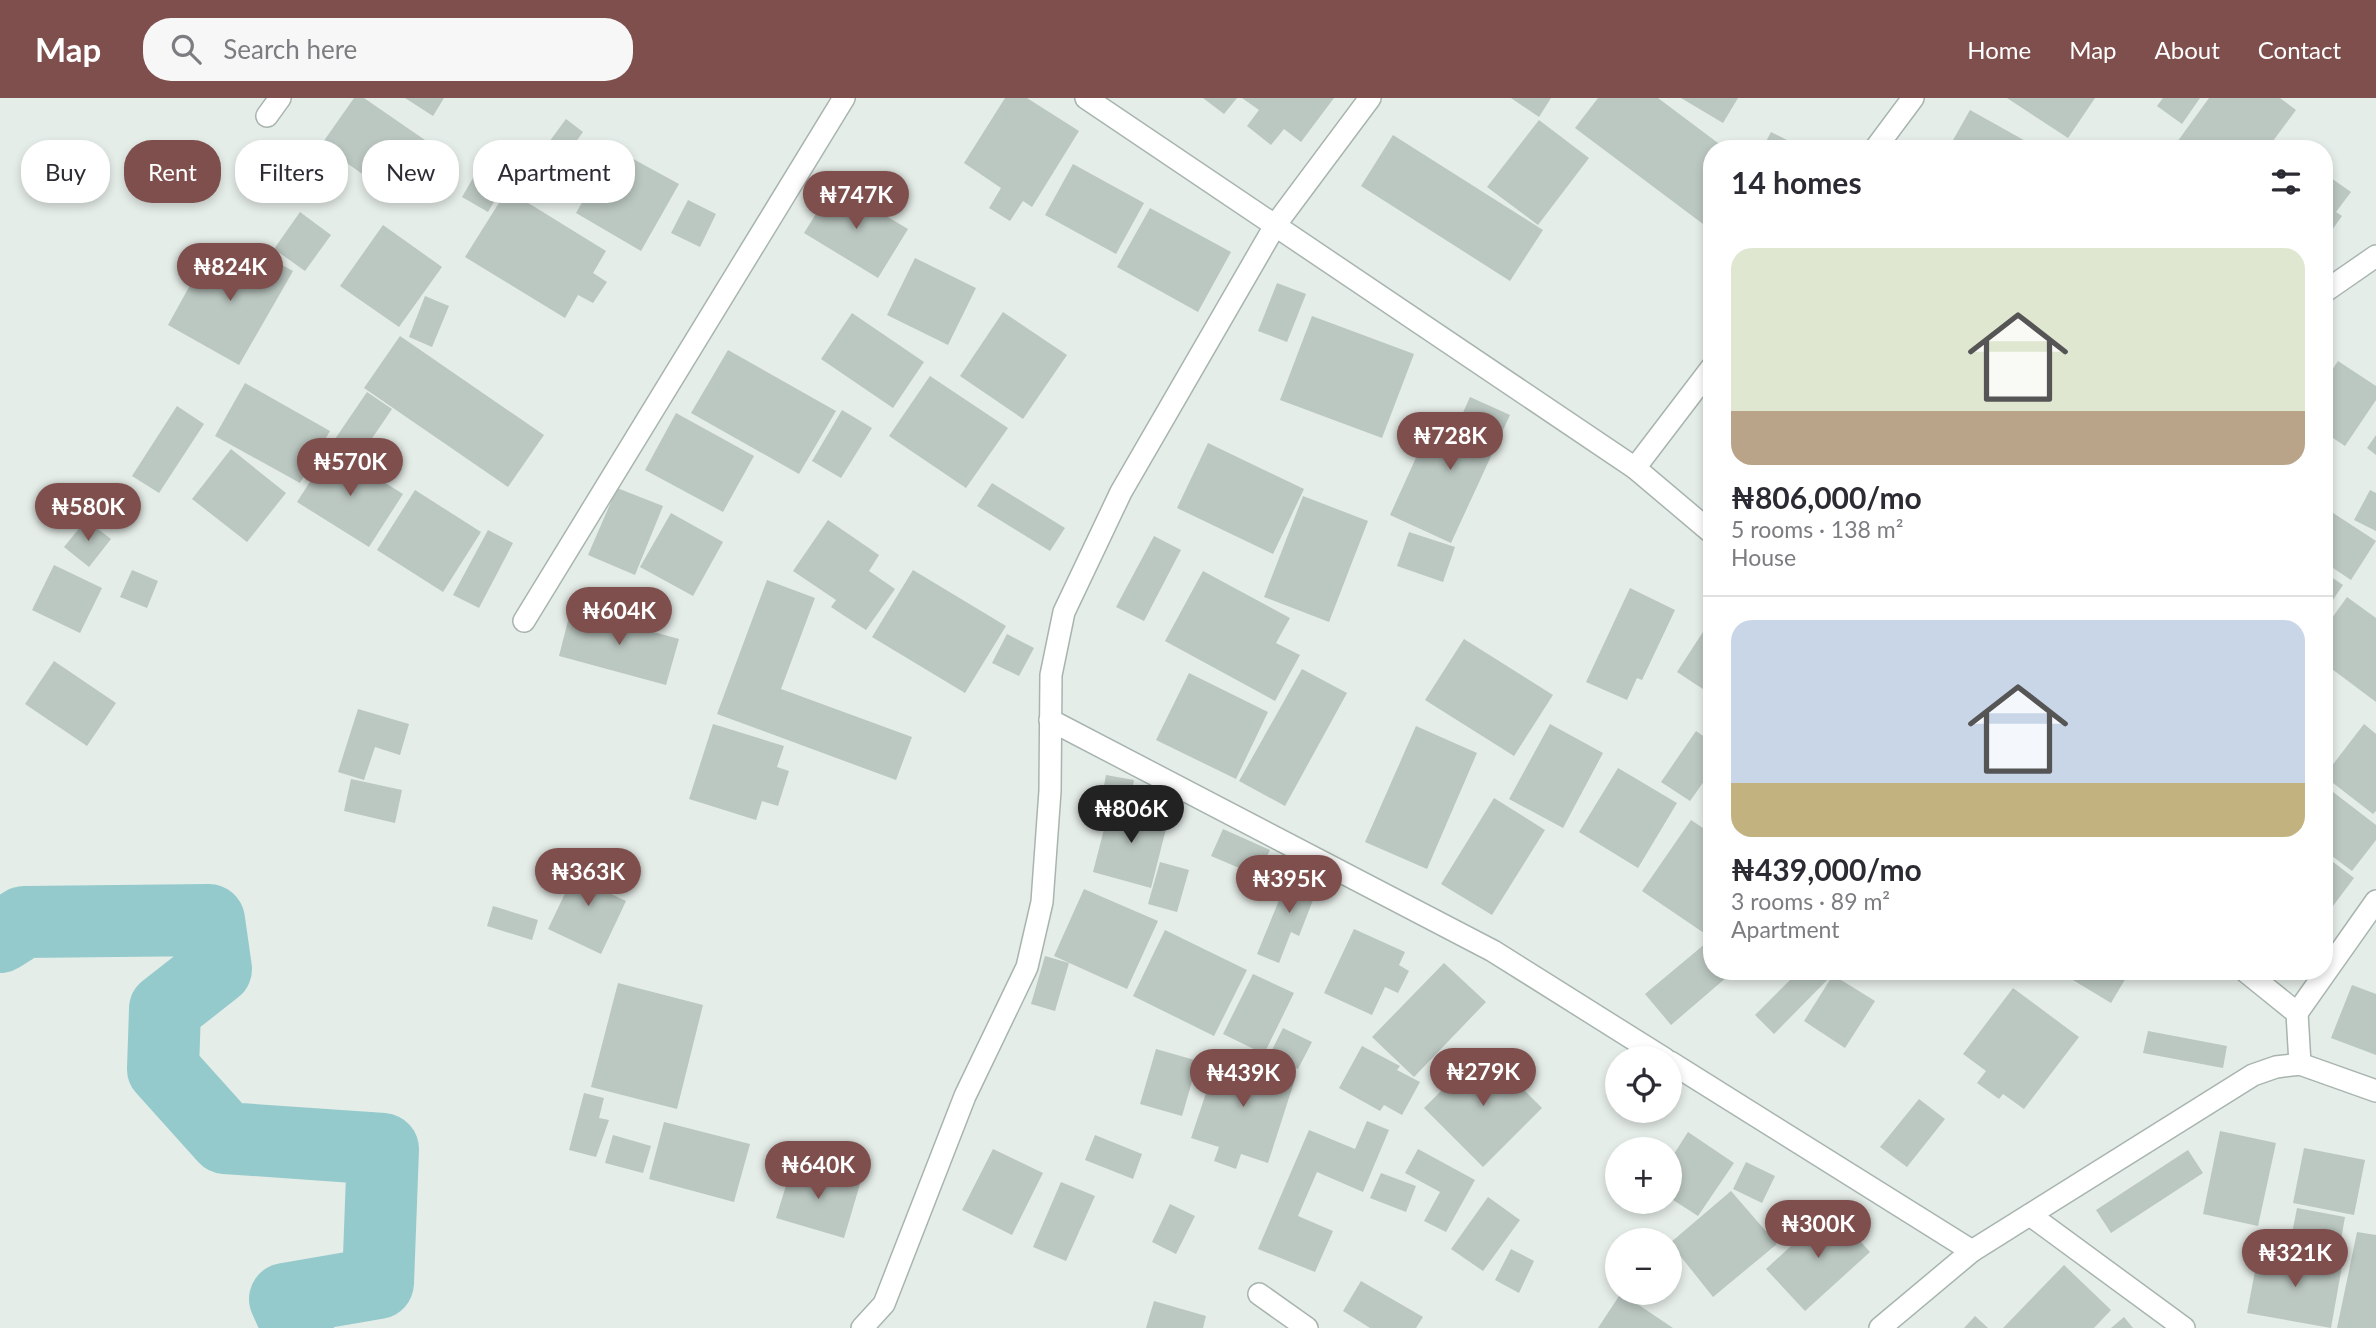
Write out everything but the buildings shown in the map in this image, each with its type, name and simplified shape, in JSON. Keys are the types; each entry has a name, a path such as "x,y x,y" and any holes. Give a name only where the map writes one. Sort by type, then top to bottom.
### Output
{"street":[{"path":"267,117 280,98"},
{"path":"524,621 844,98"},
{"path":"1086,98 1635,468 1703,525"},
{"path":"862,1328 884,1304 965,1096 1027,967 1042,902 1050,791 1051,674 1064,612 1121,492 1276,224 1370,98"},
{"path":"1882,140 1913,98"},
{"path":"2333,286 2376,256"},
{"path":"1635,468 1703,379"},
{"path":"1050,720 1493,951 1644,1046"},
{"path":"2333,963 2376,901"},
{"path":"2256,980 2298,1013"},
{"path":"2300,1064 2298,1013 2321,980"},
{"path":"1880,1328 1972,1251 2253,1075 2276,1067 2300,1064 2376,1091"},
{"path":"1682,1070 1972,1251"},
{"path":"2030,1215 2184,1328"},
{"path":"1259,1294 1307,1328"}],"waterway":[{"path":"0,937 24,922 209,920 216,969 165,1009 163,1069 225,1138 383,1149 378,1283 285,1299 298,1328"}]}
